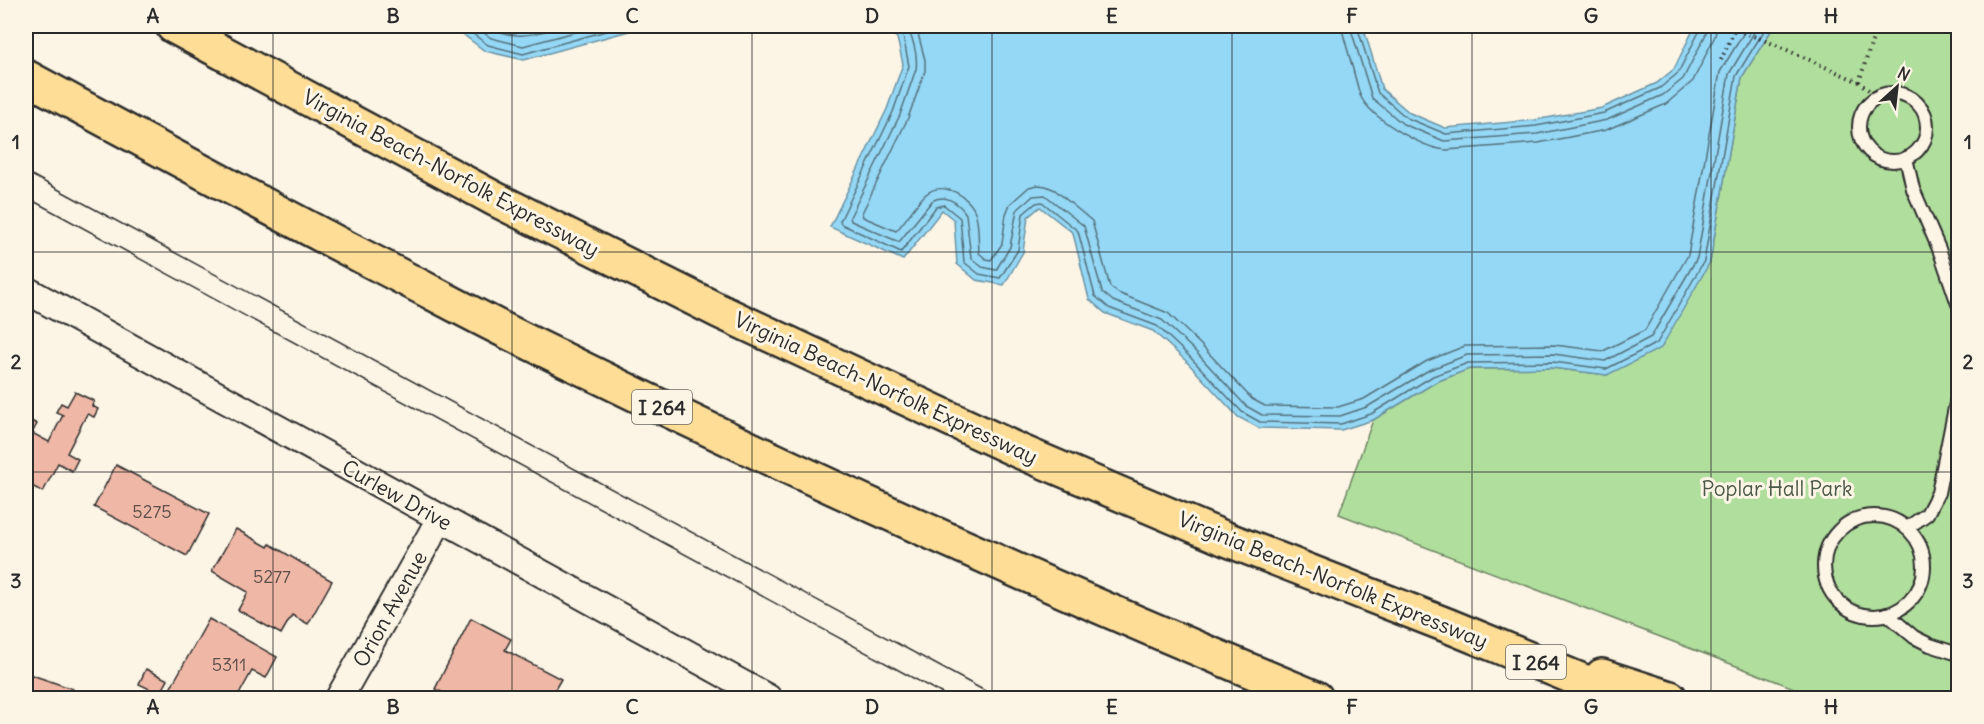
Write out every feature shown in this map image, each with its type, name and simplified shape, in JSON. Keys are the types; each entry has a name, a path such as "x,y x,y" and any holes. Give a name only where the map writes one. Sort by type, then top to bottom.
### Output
{"highway":[{"name":"Virginia Beach-Norfolk Expressway","path":"173,26 495,199 730,316 1019,451 1226,539 1449,626 1624,699"},
{"name":"I 264","path":"26,77 520,338 783,466 1169,638 1316,699"},
{"path":"1449,626 1670,699"}],"street":[{"name":"Curlew Drive","path":"26,290 768,699"},
{"name":"Orion Avenue","path":"339,699 440,519"}],"lane":[{"path":"1894,93 1905,95 1923,110 1928,132 1916,153 1906,159 1885,160 1875,156 1861,139 1860,117 1865,108 1877,97 1894,93"},
{"path":"1906,159 1913,189 1939,249 1959,304"},
{"path":"1907,528 1927,514 1938,493 1959,393"},
{"path":"1868,515 1890,518 1907,528 1919,543 1924,558 1923,577 1915,595 1901,608 1887,614 1868,616 1852,611 1840,603 1826,584 1823,565 1828,542 1837,530 1852,519 1868,515"},
{"path":"1887,614 1914,637 1930,645 1959,654"}],"path":[{"path":"1859,82 1877,26"},
{"path":"1722,60 1735,29 1859,82 1877,97"}],"green space":[{"name":"Poplar Hall Park","path":"1774,26 1958,26 1958,698 1820,698 1339,514 1373,420 1436,382 1469,369 1552,368 1607,375 1710,262 1742,77"}],"water":[{"path":"452,26 647,26 524,60 485,51"},
{"path":"882,26 1363,26 1382,89 1410,113 1445,128 1535,120 1602,108 1657,83 1674,69 1695,26 1774,26 1742,77 1710,262 1661,348 1607,375 1552,368 1469,369 1436,382 1373,420 1341,430 1259,428 1238,417 1185,360 1153,331 1105,313 1089,299 1073,233 1040,207 1028,217 1023,252 1004,285 976,280 957,264 954,220 942,210 903,260 830,227 887,109 903,64 897,38"}],"building":[{"path":"75,392 94,401 92,406 98,409 94,417 87,414 67,453 78,459 72,471 58,463 43,492 26,483 26,418 37,424 32,433 49,442 63,415 56,412 61,403 67,406"},
{"path":"116,465 209,514 187,556 94,507"},
{"path":"236,529 268,547 270,544 332,581 308,624 292,615 281,634 238,610 248,592 212,571"},
{"path":"471,618 511,639 505,650 561,679 550,698 454,698 435,689"},
{"path":"209,619 277,657 266,678 252,671 237,698 171,698 166,696"},
{"path":"146,669 168,680 160,694 139,684"},
{"path":"26,673 73,689 70,698 26,698"}],"tram line":[{"path":"26,172 998,698"},
{"path":"26,197 950,698"}]}
